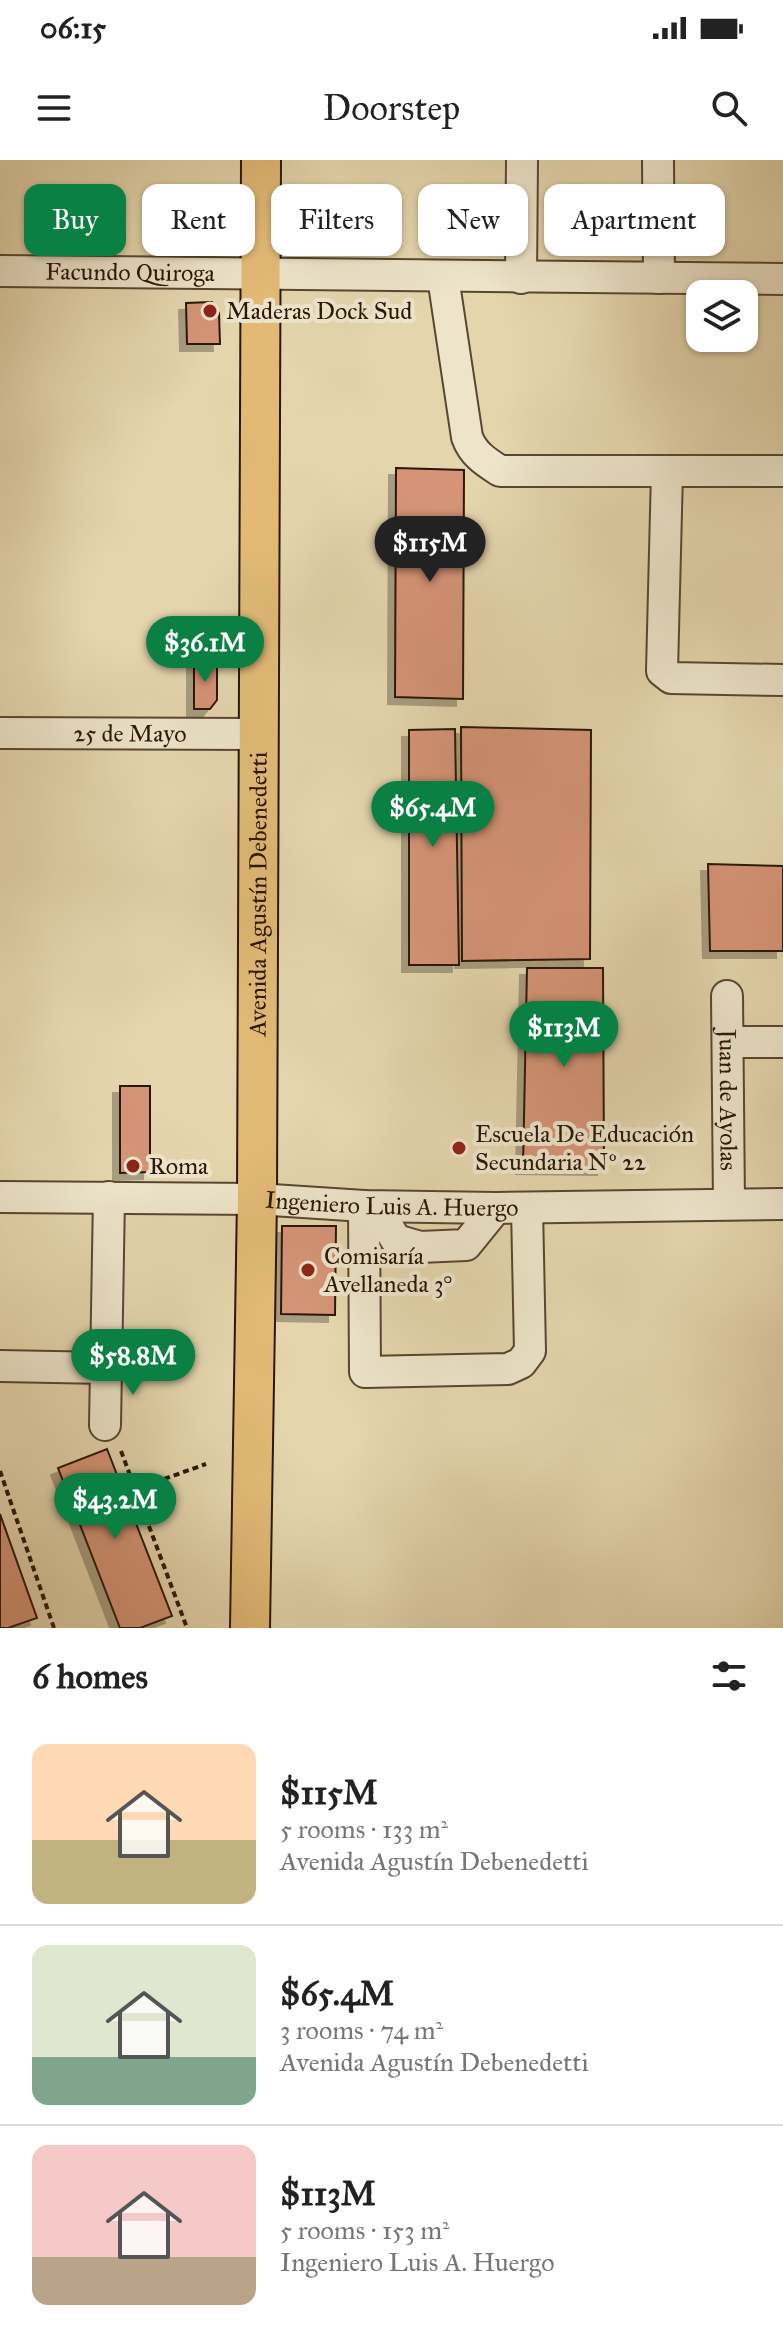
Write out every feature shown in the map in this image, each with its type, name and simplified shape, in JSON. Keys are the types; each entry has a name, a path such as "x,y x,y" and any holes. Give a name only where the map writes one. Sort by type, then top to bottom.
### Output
{"main road":[{"name":"Avenida Agustín Debenedetti","path":"250,1628 257,1199 261,160"}],"street":[{"path":"521,278 522,160"},
{"path":"658,160 659,278"},
{"name":"Facundo Quiroga","path":"0,271 783,279"},
{"path":"443,277 467,437 471,448 486,463 500,471 783,471"},
{"path":"667,472 662,671 671,678 783,680"},
{"name":"25 de Mayo","path":"0,733 260,734"},
{"name":"Juan de Ayolas","path":"727,996 729,1203"},
{"path":"729,1042 783,1042"},
{"name":"Ingeniero Luis A. Huergo","path":"0,1197 257,1199 370,1206 496,1208 783,1204"},
{"path":"105,1425 109,1197"},
{"path":"370,1206 365,1372 508,1369 521,1363 530,1351 527,1208"},
{"path":"0,1366 106,1368"}],"path":[{"path":"121,1451 187,1628"},
{"path":"136,1489 206,1464"},
{"path":"0,1471 54,1628"}],"building":[{"path":"212,302 219,313 220,344 187,344 186,303"},
{"path":"396,468 464,470 463,699 395,697"},
{"path":"194,660 217,660 217,700 210,709 194,709"},
{"path":"461,727 591,730 590,959 462,961"},
{"path":"455,729 459,965 409,965 409,730"},
{"path":"708,864 783,866 783,951 710,951"},
{"path":"527,968 603,968 604,1168 523,1167"},
{"path":"120,1086 150,1086 150,1172 120,1173"},
{"name":"Comisaría Avellaneda 3°","path":"282,1226 336,1226 335,1315 281,1314"},
{"path":"107,1449 172,1616 140,1628 120,1628 58,1468"},
{"path":"0,1514 37,1618 8,1628 0,1628"}],"place":[{"name":"Maderas Dock Sud","path":"210,311"},
{"name":"Escuela De Educación Secundaria Nº 22","path":"459,1148"},
{"name":"Roma","path":"133,1166"},
{"name":"Comisaría Avellaneda 3°","path":"308,1270"}]}
